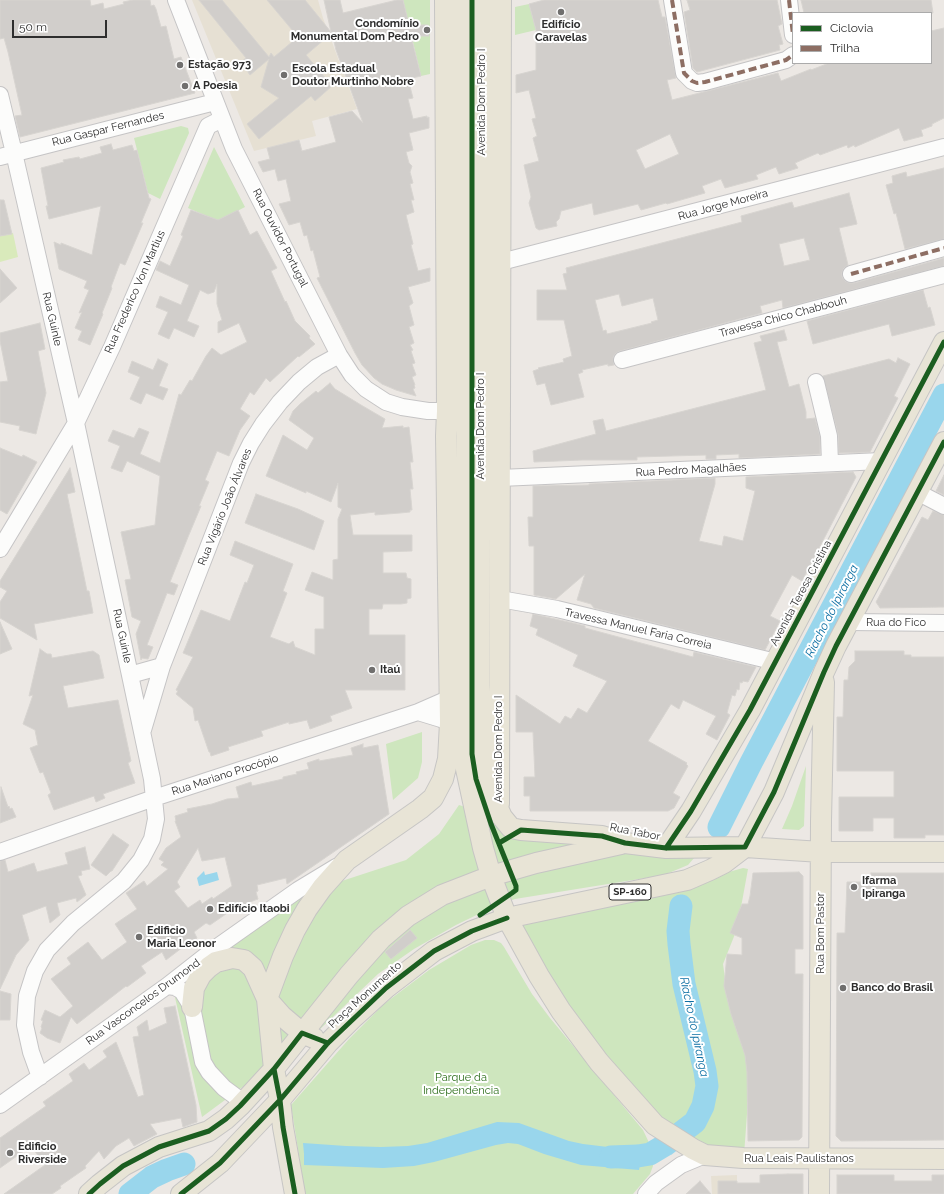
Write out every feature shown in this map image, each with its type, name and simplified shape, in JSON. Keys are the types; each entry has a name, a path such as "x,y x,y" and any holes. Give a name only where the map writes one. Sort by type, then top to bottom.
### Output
{"main road":[{"name":"Avenida Dom Pedro I","path":"445,0 446,436 448,519 465,691 482,760 485,779 490,794 499,808"},
{"name":"Avenida Dom Pedro I","path":"465,0 465,691"},
{"name":"Avenida Dom Pedro I","path":"482,0 482,127 465,691 458,727 479,831 492,876"},
{"name":"Avenida Dom Pedro I","path":"499,808 501,0"},
{"path":"482,127 501,100"},
{"name":"Avenida Teresa Cristina","path":"666,848 750,710 944,342"},
{"name":"SP-160","path":"507,918 687,880 724,863 745,847 774,792 824,672 848,622 944,442"},
{"name":"Rua Bom Pastor","path":"819,1194 821,852 824,672"},
{"path":"465,691 499,674"},
{"path":"295,1194 274,1069 267,999 283,956 303,916 322,888 348,860 420,809 433,798 446,771 448,759 458,727"},
{"name":"Rua Tabor","path":"499,808 502,817 511,828 602,836 625,843 666,848 745,847 821,852 944,852"},
{"name":"Rua Tabor","path":"492,876 536,863 625,843"},
{"path":"492,876 507,918"},
{"name":"Praça Monumento","path":"89,1194 123,1166 159,1147 209,1131 226,1119 244,1102 274,1069 349,975 381,939 408,916 442,895 492,876"},
{"name":"Praça Monumento","path":"280,1100 328,1043 386,988 434,951 472,931 507,918"},
{"name":"Rua Leais Paulistanos","path":"507,918 539,976 599,1062 655,1125 699,1152 742,1158 944,1159"},
{"path":"192,1007 194,988 201,975 209,966 216,962 232,958 244,960 253,968 267,999 282,1016 302,1033 328,1043"},
{"name":"SP-160","path":"181,1194 220,1163 280,1100"}],"street":[{"name":"Rua Ouvidor Portugal","path":"176,0 234,149 339,355 352,375 366,389 386,402 402,407 428,411 447,411"},
{"path":"672,0 684,73 692,81 698,83 705,82 786,60 792,56"},
{"path":"789,0 792,26"},
{"name":"Rua Guinle","path":"0,95 7,155 76,423 152,779 156,819 152,840 141,860 124,881 73,923 47,950 35,972 27,996 25,1024 31,1052 40,1077"},
{"name":"Rua Gaspar Fernandes","path":"7,155 215,102"},
{"path":"194,108 208,126 222,119"},
{"name":"Rua Frederico Von Martius","path":"0,549 76,423 115,340 208,126"},
{"name":"Rua Jorge Moreira","path":"501,262 944,146"},
{"path":"851,274 944,248"},
{"name":"Travessa Chico Chabbouh","path":"622,360 944,275"},
{"name":"Rua Vigário João Álvares","path":"142,731 162,666 236,477 251,443 280,402 299,382 317,367 339,355"},
{"path":"816,382 829,436 830,463"},
{"path":"57,455 71,455 84,460"},
{"name":"Rua Pedro Magalhães","path":"500,478 882,461"},
{"path":"918,492 944,506"},
{"name":"Travessa Manuel Faria Correia","path":"500,599 557,609 776,662"},
{"name":"Rua do Fico","path":"848,622 944,623"},
{"path":"130,675 162,666"},
{"name":"Rua Mariano Procópio","path":"0,852 154,798 418,712 465,691"},
{"path":"418,712 458,727"},
{"name":"Rua Vasconcelos Drumond","path":"0,1105 167,986 213,950 298,890 348,860"},
{"path":"167,986 175,987 182,991 192,1007 203,1062 216,1081 231,1095 244,1102"},
{"path":"646,1194 656,1183 699,1152"}],"shaded area":[{"name":"Escola Estadual Doutor Murtinho Nobre","path":"192,0 318,0 323,18 357,109 312,121 316,136 254,151"},
{"path":"737,1175 737,1194 712,1194 711,1176"}],"green space":[{"path":"403,0 430,0 430,74 421,76"},
{"path":"529,4 536,30 515,35 515,7"},
{"path":"181,126 188,128 189,133 160,199 148,193 134,138"},
{"path":"214,147 245,207 218,221 188,208"},
{"path":"13,233 18,257 0,262 0,236"},
{"path":"422,732 422,762 418,778 393,800 386,744"},
{"path":"806,766 804,826 799,830 782,829 792,806"},
{"path":"459,805 497,817 695,857 688,865 664,875 515,899 493,907 456,925 414,949 378,974 317,1032 202,1117 174,993 177,986 302,894 406,860 439,834"},
{"path":"743,868 748,869 737,929 723,964 728,1000 751,1059 744,1155 731,1154 666,1130 584,1030 557,992 519,919 711,877"},
{"name":"Parque da Independência","path":"485,940 494,940 501,943 532,994 550,1018 643,1130 653,1151 653,1166 650,1174 633,1194 305,1194 291,1105 349,1039 384,1004 429,970 471,945"}],"water":[{"path":"204,871 205,875 217,872 219,880 199,886 197,878"},
{"path":"497,1122 519,1123 569,1141 583,1144 608,1147 643,1147 639,1170 581,1165 544,1154 518,1144 508,1143 414,1166 383,1168 304,1165 303,1143 381,1147 408,1146 427,1143"}],"building":[{"path":"0,0 90,0 91,6 103,3 104,9 133,0 150,0 151,6 154,5 156,9 161,27 166,26 174,59 181,57 195,93 20,137 15,116 22,115 4,38 0,39"},
{"path":"199,0 222,0 269,57 271,53 274,57 298,37 267,0 305,0 331,32 324,0 340,0 343,13 397,0 403,0 409,25 428,25 429,36 411,36 421,76 408,79 413,98 408,99 413,119 427,116 427,118 429,117 429,128 409,133 413,150 406,152 409,163 412,166 410,172 413,183 410,184 414,200 411,200 414,212 406,215 413,244 411,245 418,271 430,268 430,281 408,287 413,303 409,306 414,325 409,327 414,343 410,345 413,350 411,351 415,363 412,364 416,375 412,377 415,385 415,388 413,389 416,396 382,384 362,365 317,278 320,277 313,250 311,251 307,235 304,236 300,222 289,225 279,204 291,201 286,179 278,181 275,169 263,172 258,162 270,159 267,148 299,140 302,151 336,142 329,117 352,111 363,123 336,50 332,33 306,55 332,86 315,101 311,96 259,139 247,124 279,98 261,87 269,59 250,75 241,62 246,58"},
{"path":"544,0 658,0 662,17 665,17 676,78 667,80 672,100 778,73 781,81 826,64 932,64 932,31 944,28 944,118 932,124 932,126 921,130 923,136 904,141 899,128 855,147 854,145 848,148 847,145 820,155 818,153 795,163 798,168 779,174 776,167 756,175 758,179 725,188 721,179 702,186 705,193 667,204 641,210 638,204 594,215 592,203 561,211 559,219 556,222 557,226 539,230 536,228 529,203 531,197 524,165 539,161 533,138 537,136 532,119 536,118 529,90 516,93 516,75 536,70 536,30 529,4","holes":["670,134 679,154 645,169 636,150"]},
{"path":"687,0 777,0 782,24 778,26 783,44 779,45 780,50 697,72 693,68 684,12 690,10"},
{"path":"801,0 931,0 933,13 932,12 804,12"},
{"path":"111,144 113,150 132,145 134,151 137,150 149,198 151,199 141,223 143,223 125,265 120,263 102,313 103,314 90,345 78,340 82,331 75,328 82,312 79,313 89,290 84,288 87,281 59,269 54,242 61,245 61,243 92,255 101,206 49,219 41,168 64,162 63,160 79,157 80,159 102,153 100,147"},
{"path":"944,168 944,239 905,249 896,213 894,214 886,185 893,183 892,176 906,172 907,177"},
{"path":"849,193 857,224 839,228 848,265 842,272 842,277 849,283 854,283 944,258 944,266 783,308 782,300 760,306 762,313 620,351 613,357 614,365 608,366 608,364 582,370 583,372 578,374 584,397 551,405 545,383 537,385 533,371 539,369 538,368 564,362 563,359 572,356 564,320 537,320 537,290 567,290 563,274 567,273 566,268 742,222 741,216 792,202 794,208","holes":["804,238 810,260 784,266 779,244","619,294 622,306 653,298 658,320 651,322 652,323 607,334 606,330 603,331 595,300"]},
{"path":"0,200 4,200 12,234 0,236"},
{"path":"191,210 218,220 238,210 250,235 257,231 277,268 271,271 285,302 286,301 295,321 310,336 309,338 315,344 299,357 298,356 270,382 266,378 254,395 250,392 240,409 250,416 240,430 229,456 217,451 205,480 209,482 199,506 201,506 170,582 178,585 174,595 167,593 147,645 153,647 148,659 142,658 141,660 136,634 141,621 132,617 125,580 131,579 121,532 155,525 160,476 127,461 122,472 111,468 120,446 108,441 113,430 134,438 139,428 149,432 140,454 160,463 179,394 181,395 190,380 192,381 206,356 212,348 221,355 247,342 239,323 218,333 218,322 222,320 217,304 217,284 214,292 208,294 200,290 187,321 199,326 194,337 174,328 169,339 158,334 168,312 156,307 160,296 181,305 189,285 156,270 160,261 170,266 183,236 181,235"},
{"path":"0,269 17,288 0,303"},
{"path":"923,290 935,325 892,336 889,324 813,344 807,321"},
{"path":"40,323 45,349 38,351 46,393 36,434 19,430 20,426 0,422 0,382 8,381 0,341 0,333"},
{"path":"784,330 787,340 777,342 789,387 799,384 806,412 806,419 815,418 820,437 820,454 739,458 739,454 716,455 716,459 706,459 706,455 637,457 637,460 534,462 533,451 596,434 593,421 603,419 606,431 766,390 754,343 762,341 760,336"},
{"path":"898,358 910,364 894,396 898,398 870,452 839,453 838,434 823,376 889,359 896,363"},
{"path":"158,359 168,364 159,386 168,389 163,400 146,393 141,404 130,399 140,377 128,372 132,361 153,370"},
{"path":"330,383 335,389 385,419 382,428 403,426 403,428 409,427 413,462 410,462 413,489 410,489 412,510 410,510 410,512 400,513 375,515 375,512 350,515 353,535 412,535 412,551 383,552 383,573 406,573 407,578 411,579 411,598 407,599 407,603 383,604 382,609 369,609 369,635 405,635 405,690 345,690 352,708 330,716 332,721 310,729 307,720 289,724 289,722 261,731 263,736 228,747 229,750 211,756 198,720 195,721 193,708 176,694 178,691 176,690 193,657 183,653 201,610 230,621 245,582 247,583 254,565 230,555 235,541 293,564 283,591 287,593 270,637 289,644 293,641 295,647 315,655 315,629 324,629 324,597 305,590 312,572 333,580 333,560 338,559 338,519 342,509 338,507 338,483 331,502 266,476 283,435 307,450 314,438 289,420 293,411 300,404 316,391 318,393"},
{"path":"0,448 22,457 23,455 37,462 7,514 0,510"},
{"path":"70,468 75,492 67,494 93,613 34,624 37,640 0,618 0,602 7,591 0,587 0,581"},
{"path":"853,472 856,477 802,581 792,575 770,616 780,621 765,650 594,608 591,604 577,600 585,574 556,599 534,595 534,546 529,546 528,517 533,517 533,486 589,485 715,478 715,484 699,541 722,546 724,536 743,541 755,491 746,488 746,477"},
{"path":"944,475 944,495 936,491"},
{"path":"256,494 298,509 324,521 314,550 245,523"},
{"path":"933,511 944,515 944,607 880,608 876,602 922,517 928,520"},
{"path":"533,614 585,626 585,628 693,657 694,652 756,667 748,682 740,682 739,690 737,689 735,696 732,695 727,713 730,715 717,740 706,734 716,716 683,700 679,709 671,704 648,741 687,763 686,764 688,766 673,793 680,797 674,808 668,811 530,811 530,796 524,796 524,777 535,777 533,732 516,732 516,695 560,724 565,716 571,719 578,708 587,713 607,681 573,666 578,655 536,635 538,629 530,626"},
{"path":"0,622 12,649 0,654"},
{"path":"40,649 47,654 51,654 52,658 93,651 99,655 104,678 63,686 68,708 118,700 131,761 128,763 135,783 103,794 105,798 96,802 94,796 54,810 48,795 51,793 43,772 40,773 30,748 38,745 35,730 23,724 33,695 29,696"},
{"path":"855,651 904,651 904,655 911,655 911,657 944,657 944,835 925,835 925,838 894,838 894,818 873,818 873,831 839,831 839,797 894,797 894,771 837,771 837,717 843,717 844,680 848,680 849,667 855,661"},
{"path":"363,744 363,748 378,745 389,814 287,884 286,878 257,885 258,891 256,892 258,899 236,907 210,925 206,923 194,932 197,938 166,960 162,952 141,966 146,973 127,987 126,986 77,1024 71,1017 60,1043 47,1038 40,1033 43,1021 41,1020 45,1010 60,1017 73,1006 51,979 71,964 67,958 88,942 102,960 127,942 115,924 137,909 126,893 144,881 147,886 168,869 161,865 164,862 159,859 166,848 181,837 175,821 175,816 188,812 187,809 212,804 227,799 239,798 236,787 251,782 252,786 283,779 283,777 297,774 296,772 309,769 307,763 319,759 319,761 353,755 351,748","holes":["198,848 202,861 225,857 232,886 213,899 212,897 202,904 200,900 188,908 174,891 180,887 177,882"]},
{"path":"1,787 8,807 9,806 10,809 12,808 16,817 0,823"},
{"path":"113,834 129,845 112,871 106,876 91,865"},
{"path":"85,847 90,869 81,871 82,875 78,876 86,895 77,902 76,898 57,903 60,915 50,923 46,906 22,915 29,940 16,955 0,989 0,861 5,860 8,872 34,863 37,872 68,864 65,853"},
{"path":"799,872 803,876 803,949 795,949 795,974 803,974 802,1137 799,1140 748,1141 747,1072 745,1055 731,1014 724,986 727,954 742,955 742,938 730,933 742,904 748,904 753,873"},
{"path":"871,873 944,873 944,1140 841,1141 836,1136 837,933 845,933 847,882 871,882"},
{"path":"410,930 417,938 391,959 385,952"},
{"path":"0,991 11,994 10,1020 0,1020"},
{"path":"175,1006 196,1105 197,1122 183,1127 181,1118 150,1124 157,1134 134,1146 129,1138 116,1146 104,1159 99,1151 85,1166 86,1168 60,1186 61,1188 52,1194 4,1194 45,1165 31,1146 0,1168 0,1138 46,1106 43,1102 73,1081 69,1074 84,1063 89,1070 107,1057 103,1051 116,1042 138,1097 144,1095 133,1037 139,1036 137,1027 147,1020 149,1031 167,1023 164,1008"},
{"path":"803,1174 803,1194 718,1194 718,1181 760,1183 760,1175"},
{"path":"837,1175 894,1175 894,1181 932,1181 932,1175 944,1175 944,1194 837,1194"},
{"path":"700,1181 711,1194 686,1194"}],"waterway":[{"name":"Riacho do Ipiranga","path":"719,827 944,395"},
{"name":"Riacho do Ipiranga","path":"611,1157 650,1154 665,1145 695,1122 703,1106 707,1086 705,1071 684,984 678,931 681,906"},
{"name":"Riacho do Ipiranga","path":"130,1194 152,1177 184,1164"}],"marked path":[{"path":"672,0 684,73 692,81 697,83 705,82 786,60 792,56"},
{"path":"789,0 792,26"},
{"path":"851,274 944,248"}],"cycle path":[{"path":"472,0 472,754 476,779 491,824 516,886 516,890 480,915"},
{"path":"666,848 691,811 750,710 944,342"},
{"path":"499,843 521,830 602,836 625,843 666,848 745,847 774,792 836,646 944,442"},
{"path":"181,1194 220,1163 280,1100 328,1043 386,988 434,951 472,931 507,918"},
{"path":"89,1194 123,1166 159,1147 209,1131 226,1119 274,1069 302,1033 328,1043"},
{"path":"274,1069 295,1194"}],"place":[{"name":"Edifício Caravelas","path":"561,12"},
{"name":"Condomínio Monumental Dom Pedro","path":"427,30"},
{"name":"Estação 973","path":"180,65"},
{"name":"Escola Estadual Doutor Murtinho Nobre","path":"284,75"},
{"name":"A Poesia","path":"185,86"},
{"name":"Itaú","path":"372,670"},
{"name":"Ifarma Ipiranga","path":"854,887"},
{"name":"Edifício Itaobi","path":"210,909"},
{"name":"Edificio Maria Leonor","path":"139,937"},
{"name":"Banco do Brasil","path":"843,988"},
{"name":"Edificio Riverside","path":"10,1153"}]}
